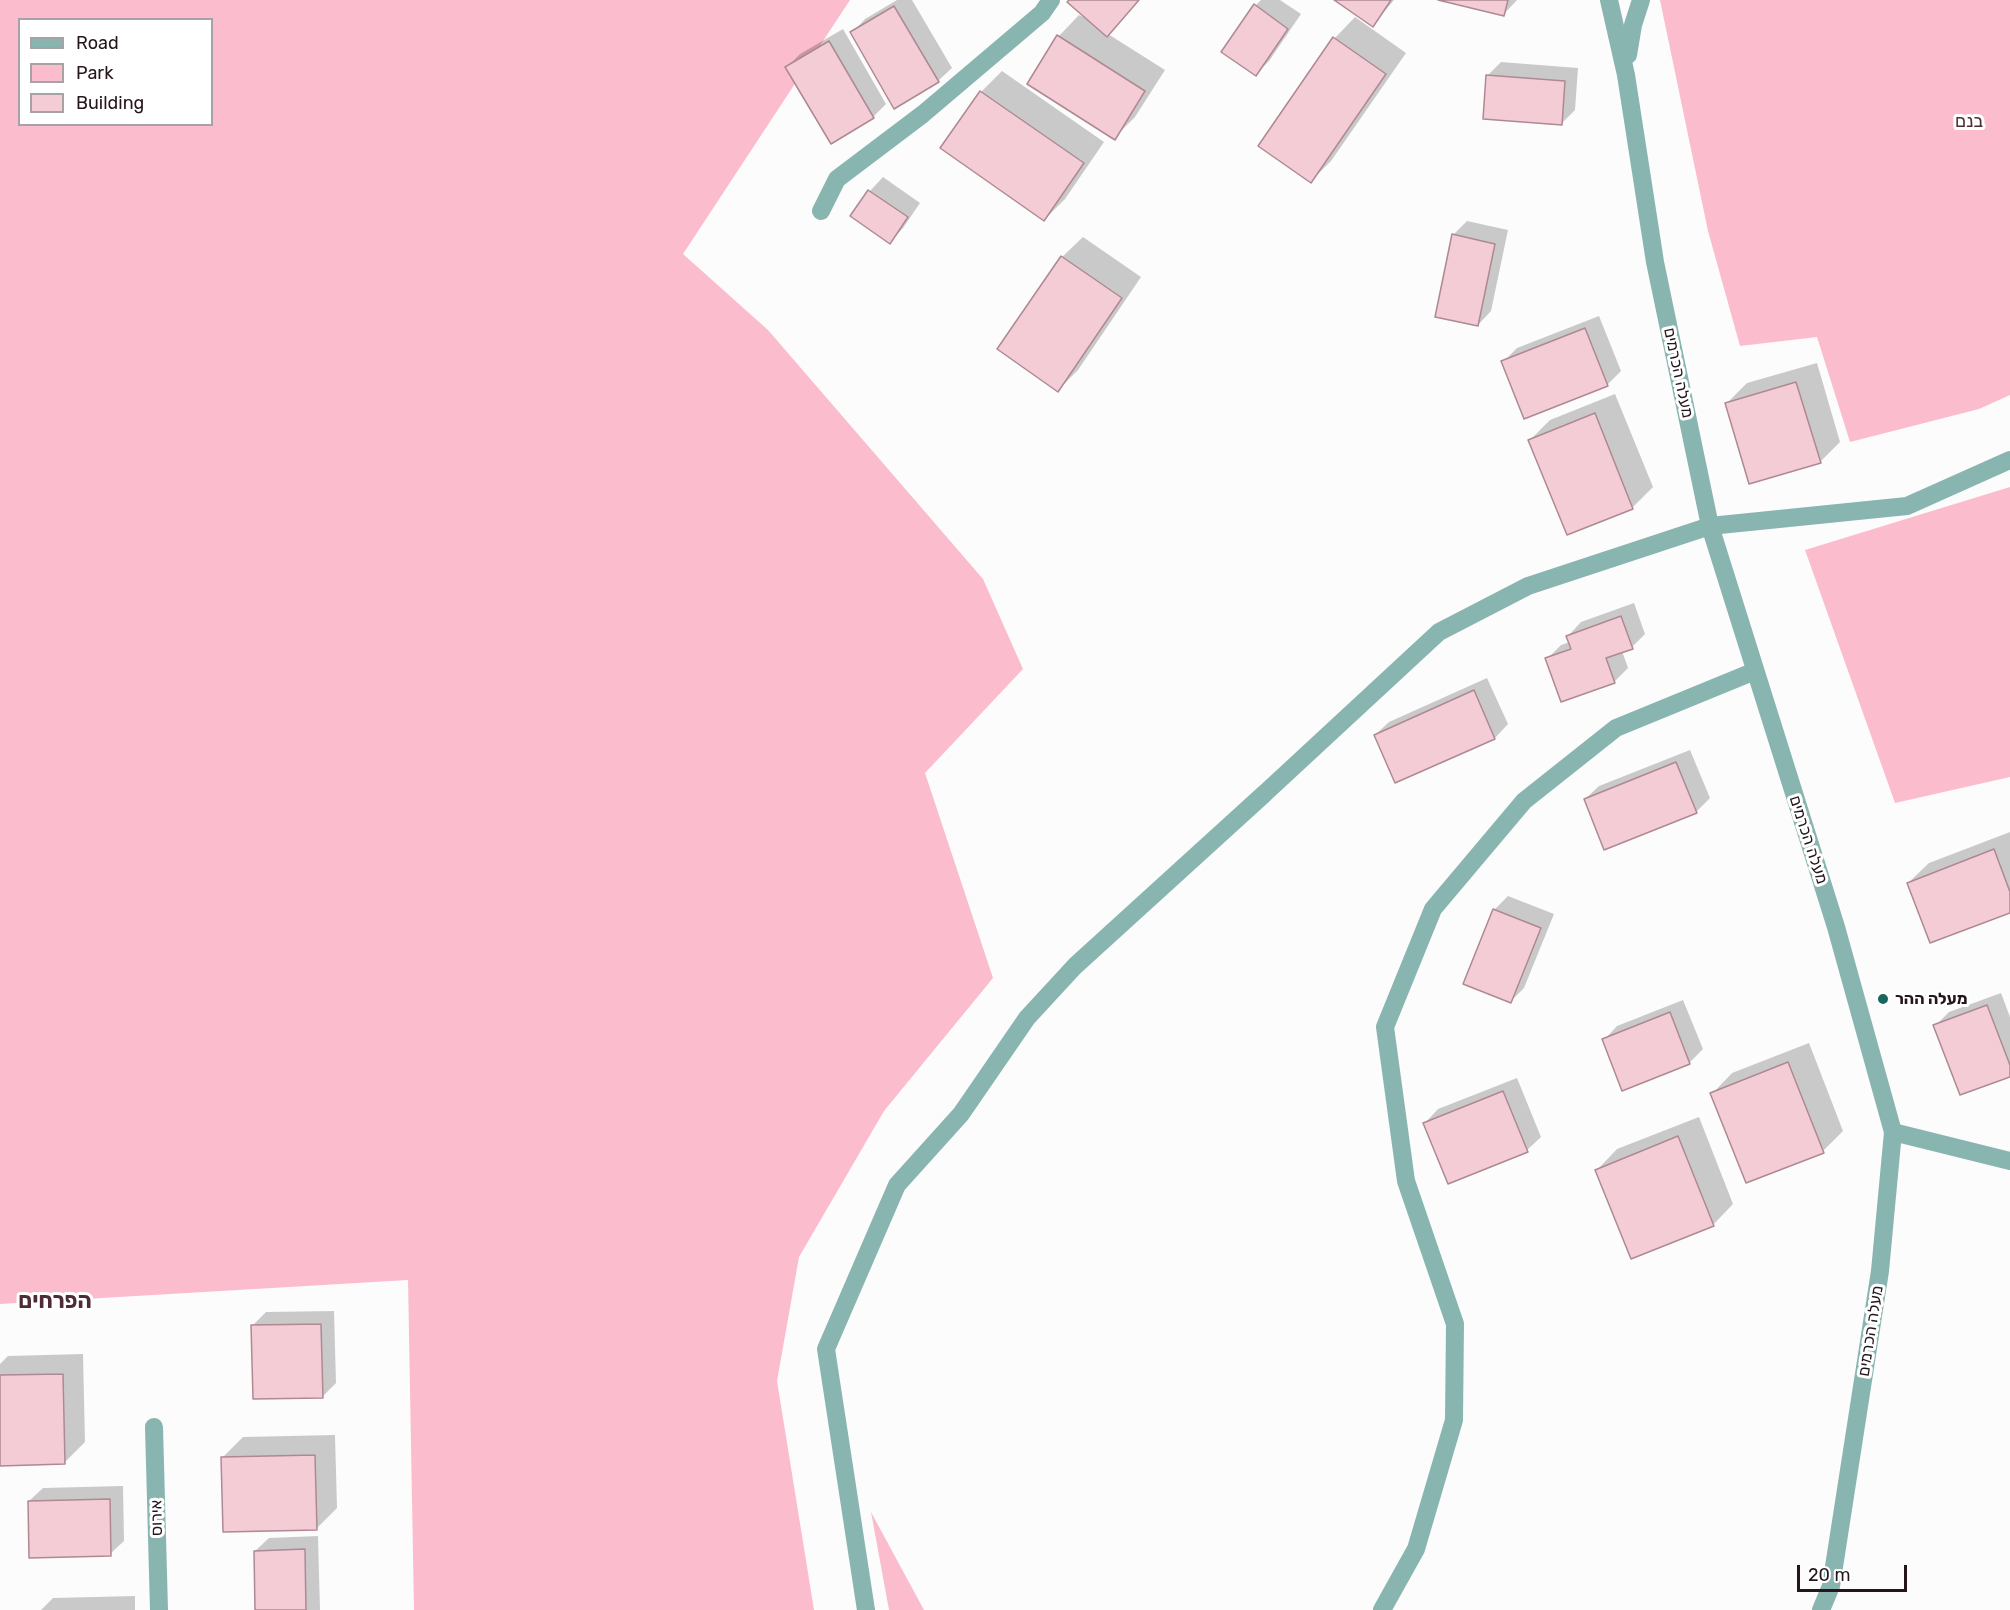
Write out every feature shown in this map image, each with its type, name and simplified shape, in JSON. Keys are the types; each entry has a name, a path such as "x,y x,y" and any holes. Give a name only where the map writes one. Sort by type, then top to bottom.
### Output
{"street":[{"path":"821,211 837,179 923,114 1042,13 1051,0"},
{"name":"מעלה הכרמים","path":"1609,0 1626,75 1655,262 1710,526 1836,927 1893,1132 1880,1271 1831,1586 1821,1610"},
{"name":"מעלה הכרמים","path":"1626,75 1633,25 1641,0"},
{"path":"866,1610 826,1349 897,1185 961,1114 1027,1018 1076,966 1439,632 1528,586 1710,526 1907,506 2010,460"},
{"path":"1382,1610 1416,1549 1454,1420 1455,1324 1406,1181 1385,1027 1433,909 1524,801 1616,728 1755,671"},
{"path":"1893,1132 2010,1161"},
{"name":"אירוס","path":"154,1427 159,1610"}],"green space":[{"path":"0,0 850,0 683,254 768,330 983,579 1023,669 925,773 993,978 884,1111 799,1257 777,1381 814,1610 414,1610 408,1280 0,1304"},
{"path":"1660,0 2010,0 2010,395 1979,409 1850,442 1817,337 1740,346 1708,231"},
{"path":"2010,487 2010,777 1895,803 1805,550"},
{"path":"871,1512 924,1610 889,1610"}],"building":[{"path":"1069,0 1139,0 1107,37 1067,2"},
{"path":"1334,0 1391,0 1373,27"},
{"path":"1438,0 1508,0 1504,16"},
{"path":"1254,4 1288,29 1256,76 1221,52"},
{"path":"894,6 939,82 894,109 850,32"},
{"path":"1057,35 1145,91 1115,140 1027,84"},
{"path":"1333,37 1386,74 1311,183 1258,146"},
{"path":"829,41 874,118 831,144 785,67"},
{"path":"1486,75 1565,81 1562,125 1483,119"},
{"path":"980,91 1084,163 1044,221 940,148"},
{"path":"868,190 908,217 890,244 850,216"},
{"path":"1452,234 1495,244 1478,326 1435,317"},
{"path":"1061,256 1122,298 1058,392 997,349"},
{"path":"1585,328 1608,386 1524,419 1501,361"},
{"path":"1796,382 1821,463 1749,484 1725,403"},
{"path":"1595,413 1633,509 1567,535 1528,440"},
{"path":"1621,616 1633,649 1606,658 1615,683 1561,702 1545,658 1571,649 1566,636"},
{"path":"1474,690 1495,739 1395,783 1374,735"},
{"path":"1676,762 1697,813 1604,850 1584,799"},
{"path":"1994,849 2010,892 2010,913 1930,943 1907,883"},
{"path":"1493,909 1541,928 1511,1003 1463,984"},
{"path":"1987,1005 2010,1065 2010,1077 1960,1095 1933,1025"},
{"path":"1670,1012 1690,1064 1622,1091 1602,1039"},
{"path":"1788,1062 1824,1153 1746,1183 1710,1093"},
{"path":"1503,1091 1528,1152 1448,1184 1423,1123"},
{"path":"1678,1136 1714,1226 1631,1259 1595,1170"},
{"path":"321,1324 323,1398 253,1399 251,1325"},
{"path":"63,1374 65,1464 0,1466 0,1375"},
{"path":"315,1455 317,1530 223,1532 221,1457"},
{"path":"110,1499 111,1556 29,1558 28,1501"},
{"path":"305,1549 306,1610 255,1610 254,1551"}],"place":[{"name":"מעלה ההר","path":"1883,999"}],"district":[{"name":"בנם","path":"1969,122"},
{"name":"הפרחים","path":"55,1302"}]}
